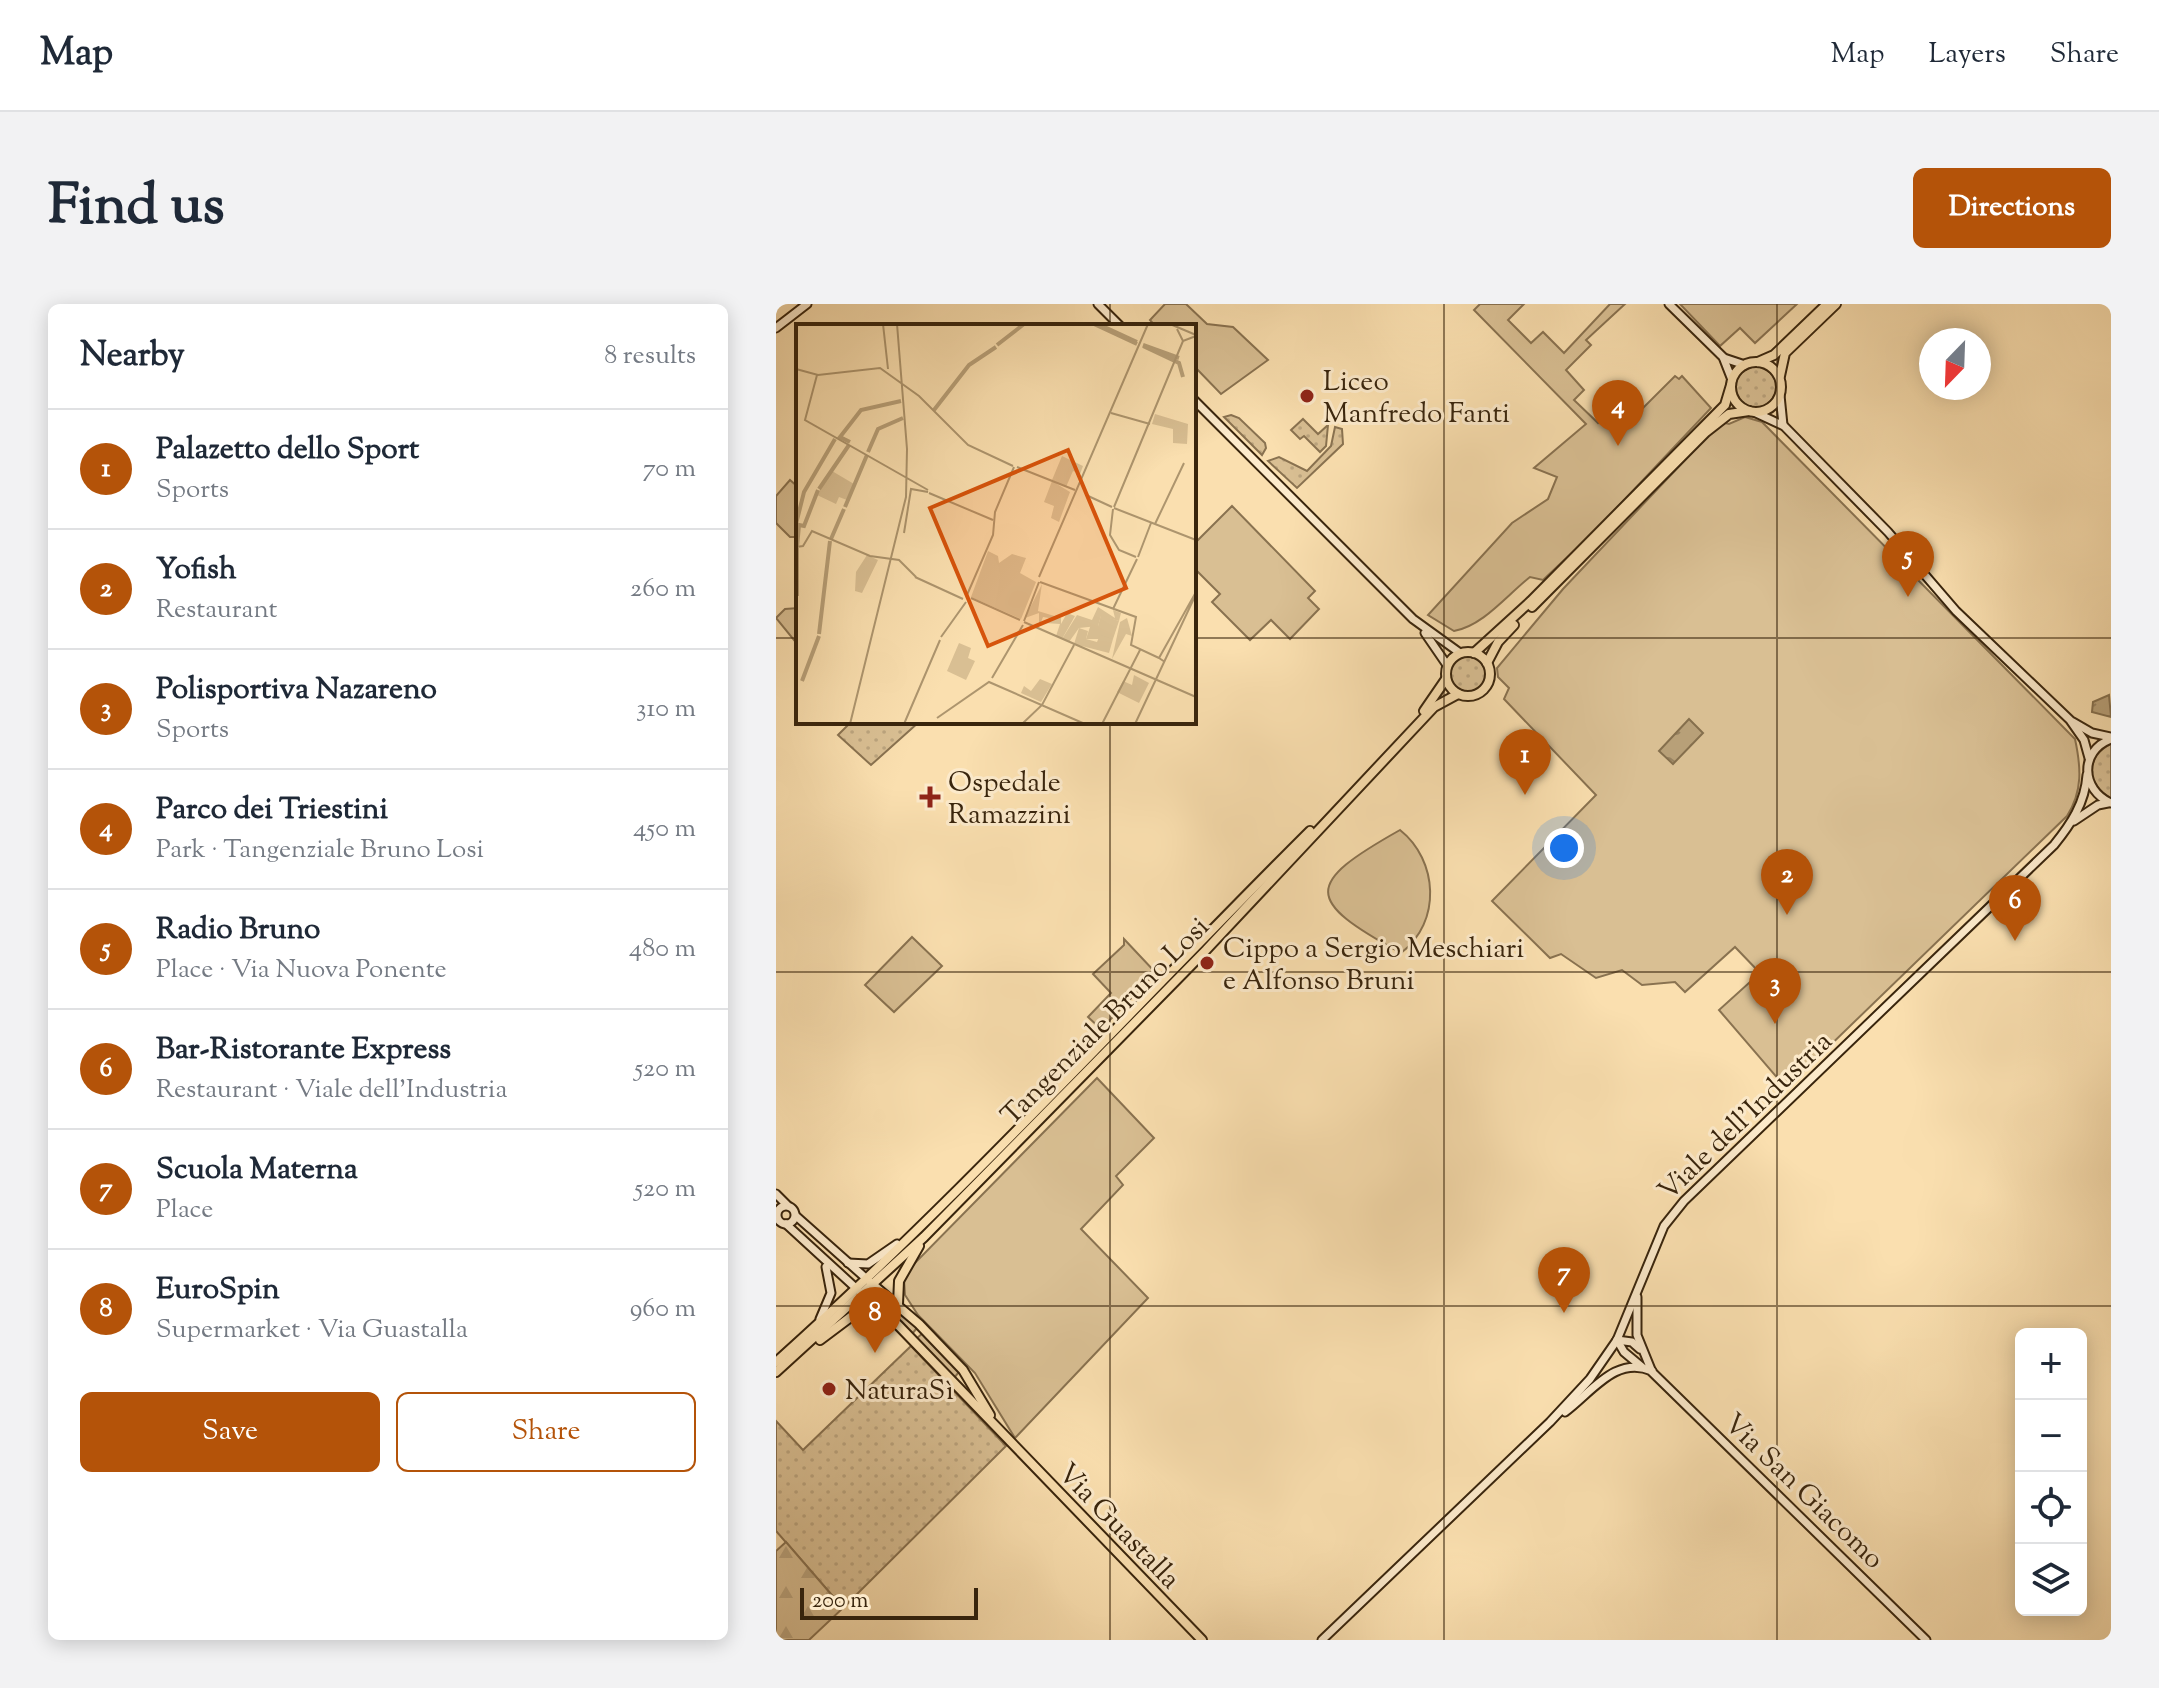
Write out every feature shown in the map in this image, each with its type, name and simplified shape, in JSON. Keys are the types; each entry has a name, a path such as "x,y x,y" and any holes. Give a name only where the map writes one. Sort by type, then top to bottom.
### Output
{"main road":[{"path":"1474,653 1725,405 1731,383 1745,365 1774,355 1827,304"},
{"path":"1487,663 1507,631 1722,418 1737,411 1769,408 1780,395 1785,353 1836,304"},
{"path":"1756,362 1770,367 1780,381"},
{"path":"1731,383 1736,403 1752,412"},
{"path":"1460,653 1474,653 1487,663 1490,675 1485,688 1474,695 1458,694 1446,679 1447,665 1460,653"},
{"name":"Tangenziale Bruno Losi","path":"871,1283 1214,924 1389,751 1438,695 1446,679"},
{"name":"Tangenziale Bruno Losi","path":"776,1362 924,1237 1206,950 1434,707 1458,694"},
{"path":"898,1304 899,1281 924,1237"},
{"name":"Via Guastalla","path":"871,1283 898,1304 963,1370 1007,1439"},
{"name":"Tangenziale Bruno Losi","path":"776,1372 860,1292"},
{"name":"Via Guastalla","path":"860,1292 912,1339 1202,1640"},
{"path":"800,1351 863,1308 884,1311"},
{"path":"912,1339 923,1328"},
{"path":"952,1382 963,1370"}],"street":[{"path":"776,328 807,304"},
{"path":"1098,304 1118,324"},
{"path":"1669,304 1723,357 1745,365"},
{"path":"1723,357 1731,383"},
{"path":"1780,395 1783,425"},
{"path":"1196,402 1413,619 1447,665"},
{"path":"1752,412 1783,425 1888,532 1956,611 2070,720 2084,740 2089,758"},
{"path":"1413,619 1460,653"},
{"path":"2070,720 2092,733 2111,738"},
{"path":"2089,758 2100,744 2111,738"},
{"name":"Viale dell'Industria","path":"2072,822 2084,794 2089,758"},
{"path":"2087,775 2095,793 2111,803"},
{"name":"Viale dell'Industria","path":"1322,1640 1550,1422 1590,1379 1617,1340 1664,1226 1684,1201 2029,870 2072,822 2098,805 2111,803"},
{"path":"776,1194 794,1209 796,1216 786,1224 778,1219 777,1208 787,1205"},
{"name":"Via Guastalla","path":"796,1216 871,1283"},
{"name":"Via Guastalla","path":"786,1224 860,1292"},
{"path":"842,1260 855,1265 868,1264 910,1239"},
{"path":"817,1326 831,1293 823,1261"},
{"name":"Via San Giacomo","path":"1637,1290 1637,1335 1652,1372"},
{"path":"1617,1340 1632,1342 1641,1351"},
{"name":"Via San Giacomo","path":"1617,1340 1624,1352 1652,1372 1926,1640"},
{"path":"1550,1422 1616,1370 1642,1367"}],"green space":[{"path":"1165,304 1186,304 1207,324 1233,327 1268,360 1221,394 1196,368 1196,324 1153,324 1150,320"},
{"path":"1480,304 1524,304 1508,320 1531,343 1543,332 1564,353 1610,304 1625,304 1586,340 1591,345 1566,370 1584,390 1574,400 1598,423 1614,407 1631,420 1675,376 1679,379 1682,376 1711,408 1592,534 1543,580 1530,577 1485,616 1454,631 1428,615 1512,523 1548,499 1557,477 1534,468 1586,424 1474,310"},
{"path":"1680,304 1797,304 1755,343 1740,328 1720,346"},
{"path":"1756,367 1770,373 1776,387 1770,401 1756,407 1742,401 1736,387 1742,373"},
{"path":"1231,415 1239,418 1265,443 1262,455 1224,417"},
{"path":"1745,417 1762,422 2075,739 2079,759 2078,788 2067,816 1786,1088 1719,1010 1760,973 1735,947 1685,992 1675,982 1642,985 1622,970 1596,978 1561,954 1550,958 1492,901 1596,795 1504,699 1509,688 1498,677 1497,668 1563,589 1721,422 1729,424"},
{"path":"1303,419 1318,434 1328,425 1326,446 1320,452 1304,436 1300,439 1291,430"},
{"path":"1335,427 1342,429 1343,444 1297,488 1268,461 1279,457 1307,471 1331,446"},
{"path":"790,480 796,485 796,537 790,537 776,523 776,496"},
{"path":"1232,506 1315,591 1308,598 1319,609 1290,639 1271,620 1250,640 1212,602 1220,594 1196,570 1196,542"},
{"path":"796,608 796,643 776,618 785,609"},
{"path":"1468,656 1481,661 1486,674 1481,687 1468,692 1455,687 1450,674 1455,661"},
{"path":"849,724 917,724 871,765 838,735"},
{"path":"2111,744 2111,798 2097,786 2092,771 2097,756"},
{"path":"1400,830 1422,858 1430,891 1429,908 1423,925 1401,953 1346,919 1333,905 1328,892 1333,879 1346,865"},
{"path":"912,937 942,966 894,1012 865,985"},
{"path":"1124,939 1156,973 1101,1029 1088,1017 1111,993 1093,974 1124,945"},
{"path":"1097,1078 1154,1138 1116,1176 1123,1185 1081,1229 1148,1298 1015,1438 975,1373 918,1315 905,1295 904,1279 909,1269"},
{"path":"880,1296 917,1328 912,1334 877,1301"},
{"path":"924,1332 959,1372 954,1378 916,1339"},
{"path":"911,1346 1006,1446 843,1608 776,1531 776,1421 803,1450"},
{"path":"786,1542 843,1608 809,1640 776,1640 776,1551"}],"water":[{"path":"2109,695 2111,717 2092,712 2093,702"},
{"path":"1689,719 1703,733 1673,764 1659,751"}],"place":[{"name":"Liceo Manfredo Fanti","path":"1307,396"},
{"name":"Parco dei Triestini","path":"1618,446"},
{"name":"Radio Bruno","path":"1908,597"},
{"name":"Palazetto dello Sport","path":"1525,795"},
{"name":"Ospedale Ramazzini","path":"930,797"},
{"name":"Yofish","path":"1787,915"},
{"name":"Bar-Ristorante Express","path":"2015,941"},
{"name":"Cippo a Sergio Meschiari e Alfonso Bruni","path":"1207,963"},
{"name":"Polisportiva Nazareno","path":"1775,1024"},
{"name":"Scuola Materna","path":"1564,1313"},
{"name":"EuroSpin","path":"875,1353"},
{"name":"NaturaSì","path":"829,1389"}]}
